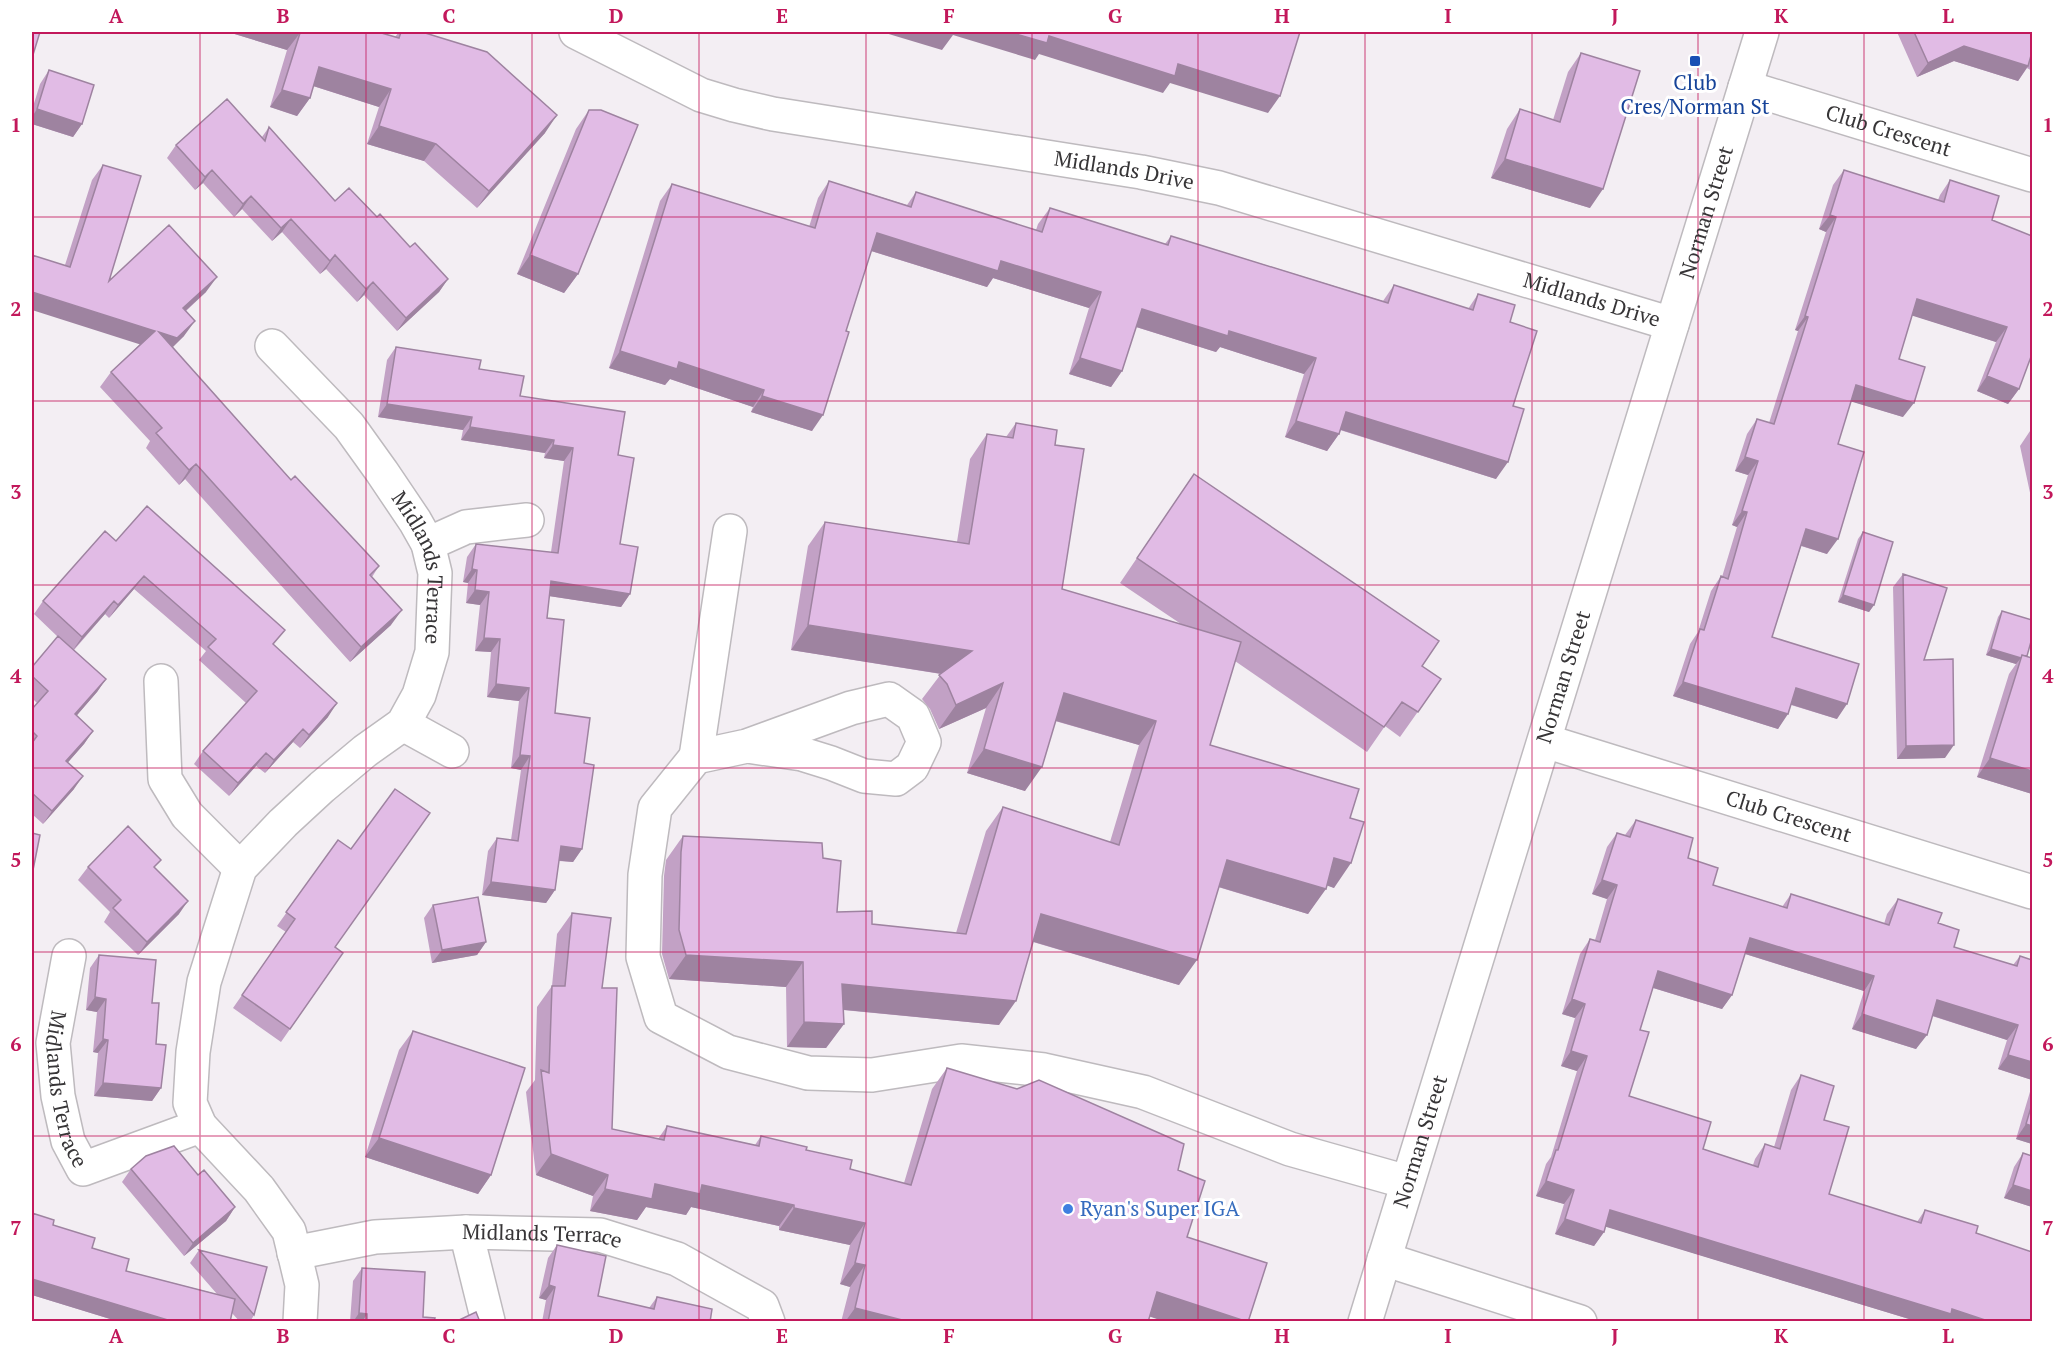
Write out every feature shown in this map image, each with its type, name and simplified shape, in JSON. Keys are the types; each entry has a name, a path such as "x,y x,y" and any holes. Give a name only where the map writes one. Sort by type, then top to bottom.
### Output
{"street":[{"name":"Midlands Drive","path":"576,32 701,95 734,105 773,114 1141,172 1219,188 1672,324"},
{"name":"Norman Street","path":"1365,1322 1762,32"},
{"name":"Club Crescent","path":"1745,87 2032,175"},
{"name":"Midlands Terrace","path":"272,345 349,426 416,521 428,544 435,573 432,652 419,695 402,724 322,786 240,868 204,982 194,1040 190,1103 200,1126 259,1189 289,1231 302,1285 300,1322"},
{"path":"428,544 466,526 527,520"},
{"path":"730,531 696,757 655,808 645,875 643,957 661,1017 728,1052 808,1073 872,1075 961,1061 1044,1070 1143,1092 1290,1149 1407,1182"},
{"path":"161,681 165,779 187,815 240,868"},
{"path":"402,724 452,751"},
{"name":"Club Crescent","path":"1545,741 2032,892"},
{"path":"696,757 747,746"},
{"name":"Midlands Terrace","path":"69,956 53,1043 58,1096 68,1141 83,1169 200,1126"},
{"name":"Midlands Terrace","path":"294,1253 375,1237 466,1232 600,1235 677,1259 762,1306 768,1322"},
{"path":"466,1232 488,1321"},
{"path":"1384,1259 1580,1322"}],"building":[{"path":"32,32 40,32 32,58"},
{"path":"295,32 378,32 399,38 401,32 422,32 487,52 557,115 489,191 436,144 379,126 391,89 319,67 310,98 282,90 300,33"},
{"path":"1009,32 1300,32 1280,96 1178,64 1175,76 1049,36 1047,43"},
{"path":"1914,32 2032,32 2032,52 2028,66 1964,46 1928,63"},
{"path":"1581,53 1640,71 1603,189 1505,159 1520,109 1560,122"},
{"path":"49,70 94,85 82,124 37,109"},
{"path":"227,99 265,141 269,127 335,201 349,188 377,217 380,214 410,247 415,243 448,279 406,318 373,282 366,289 335,255 330,261 291,219 281,228 251,196 243,204 212,170 205,177 176,145"},
{"path":"589,110 601,110 638,125 578,274 530,255"},
{"path":"103,165 141,176 109,281 169,225 217,277 183,308 195,321 177,338 159,332 291,480 295,476 379,566 370,575 402,610 361,647 196,464 189,470 156,433 162,428 111,372 155,331 32,292 32,255 70,267"},
{"path":"1844,170 1944,202 1950,180 1999,196 1992,220 2032,236 2032,354 2019,389 1987,376 2007,327 1917,299 1899,359 1925,367 1914,403 1856,385 1838,444 1864,452 1838,539 1806,529 1772,637 1859,664 1847,704 1796,688 1788,714 1683,682 1700,629 1704,630 1721,576 1728,579 1747,512 1742,511 1758,461 1745,457 1757,419 1774,424 1808,317 1805,316 1836,217 1830,215"},
{"path":"829,181 911,207 916,192 1042,232 1050,208 1168,245 1171,236 1388,303 1394,285 1473,310 1478,294 1515,305 1510,322 1537,331 1513,406 1524,409 1508,462 1346,412 1339,434 1296,421 1316,358 1229,331 1228,336 1142,309 1122,371 1080,358 1101,292 1001,261 998,271 877,233 846,331 849,332 823,415 762,396 764,390 679,362 677,369 620,351 672,184 815,228"},
{"path":"396,347 481,360 479,369 524,376 520,396 625,412 618,455 634,458 620,544 638,547 630,594 551,581 547,618 564,620 555,713 590,718 584,763 594,765 582,849 561,846 555,890 491,882 497,838 518,841 530,756 520,755 529,688 496,684 500,639 484,638 489,592 475,590 477,570 472,569 476,544 558,553 573,448 553,445 554,440 470,427 472,417 387,404"},
{"path":"1016,423 1057,430 1055,445 1084,449 1062,589 1241,642 1210,745 1359,789 1350,818 1364,822 1351,863 1334,858 1326,889 1227,860 1197,960 1041,914 1016,1001 842,984 844,1024 804,1022 803,962 686,955 679,930 683,836 822,843 823,858 841,861 837,912 872,911 872,924 966,934 1003,807 1119,845 1156,721 1064,693 1042,767 984,749 1003,683 956,705 947,684 939,675 972,651 808,625 825,522 969,544 987,434 1013,438"},
{"path":"1194,474 1439,641 1422,666 1441,679 1418,712 1402,702 1384,727 1137,558"},
{"path":"147,506 285,630 273,644 337,703 309,735 303,729 274,760 266,753 238,783 203,751 257,691 208,647 216,639 144,576 118,605 114,601 82,637 43,601 105,531 116,541"},
{"path":"1863,532 1893,542 1874,605 1843,595"},
{"path":"1903,574 1947,588 1924,660 1953,659 1954,745 1906,746"},
{"path":"2002,611 2032,620 2032,638 2027,656 2022,655 2021,658 1991,649"},
{"path":"58,636 106,679 75,714 93,731 66,761 83,776 52,811 32,793 32,743 37,736 32,731 32,709 48,691 32,676 32,667"},
{"path":"2022,655 2032,658 2032,771 1990,758"},
{"path":"395,789 430,813 335,947 343,953 290,1029 242,995 295,919 286,912 338,840 351,849"},
{"path":"1636,820 1693,838 1688,858 1718,868 1713,885 1787,908 1791,894 1889,925 1898,899 1942,913 1938,923 1959,930 1954,947 2017,966 2020,956 2032,960 2032,1062 2008,1055 2018,1025 1937,1000 1927,1035 1862,1014 1874,976 1750,938 1732,995 1658,971 1640,1030 1649,1032 1629,1096 1711,1122 1703,1149 1758,1167 1765,1144 1780,1149 1801,1075 1834,1086 1824,1120 1849,1127 1829,1194 1921,1223 1925,1210 1978,1226 1976,1233 2032,1252 2032,1322 1991,1322 1952,1309 1951,1314 1610,1210 1604,1232 1565,1219 1574,1190 1546,1181 1587,1056 1571,1051 1585,1004 1572,999 1590,939 1600,942 1617,885 1602,880 1617,833 1630,837"},
{"path":"128,826 161,860 154,867 188,901 147,942 113,908 121,900 88,867"},
{"path":"32,833 40,835 32,875"},
{"path":"478,897 486,942 442,950 433,905"},
{"path":"572,913 611,918 602,988 617,988 612,1129 664,1140 667,1126 759,1146 761,1136 807,1147 806,1150 852,1160 850,1169 911,1185 947,1068 1017,1089 1039,1080 1184,1144 1178,1170 1205,1181 1187,1237 1267,1263 1248,1322 1157,1292 1148,1322 910,1322 855,1308 865,1265 855,1263 865,1223 702,1185 700,1194 655,1184 652,1199 605,1189 608,1175 551,1154 541,1070 549,1073 552,986 565,986"},
{"path":"99,955 156,960 152,1003 159,1003 156,1044 166,1045 161,1088 103,1083 108,1040 103,1039 106,999 95,997"},
{"path":"413,1031 525,1068 491,1175 379,1138"},
{"path":"2032,1104 2032,1126 2026,1124"},
{"path":"174,1146 198,1175 204,1170 235,1207 193,1243 131,1169 146,1156"},
{"path":"2023,1153 2032,1156 2032,1191 2013,1185"},
{"path":"32,1213 54,1220 53,1225 95,1238 92,1248 129,1259 126,1271 235,1299 230,1322 168,1322 168,1320 32,1279"},
{"path":"557,1245 606,1256 598,1296 654,1309 657,1297 712,1309 710,1322 548,1322 555,1287 549,1285"},
{"path":"199,1250 267,1267 254,1315"},
{"path":"362,1268 425,1272 423,1317 435,1318 434,1322 367,1322 367,1314 359,1313"},
{"path":"476,1312 480,1322 455,1322"}],"place":[{"name":"Club Cres/Norman St","path":"1695,61"},
{"name":"Ryan's Super IGA","path":"1068,1209"}]}
